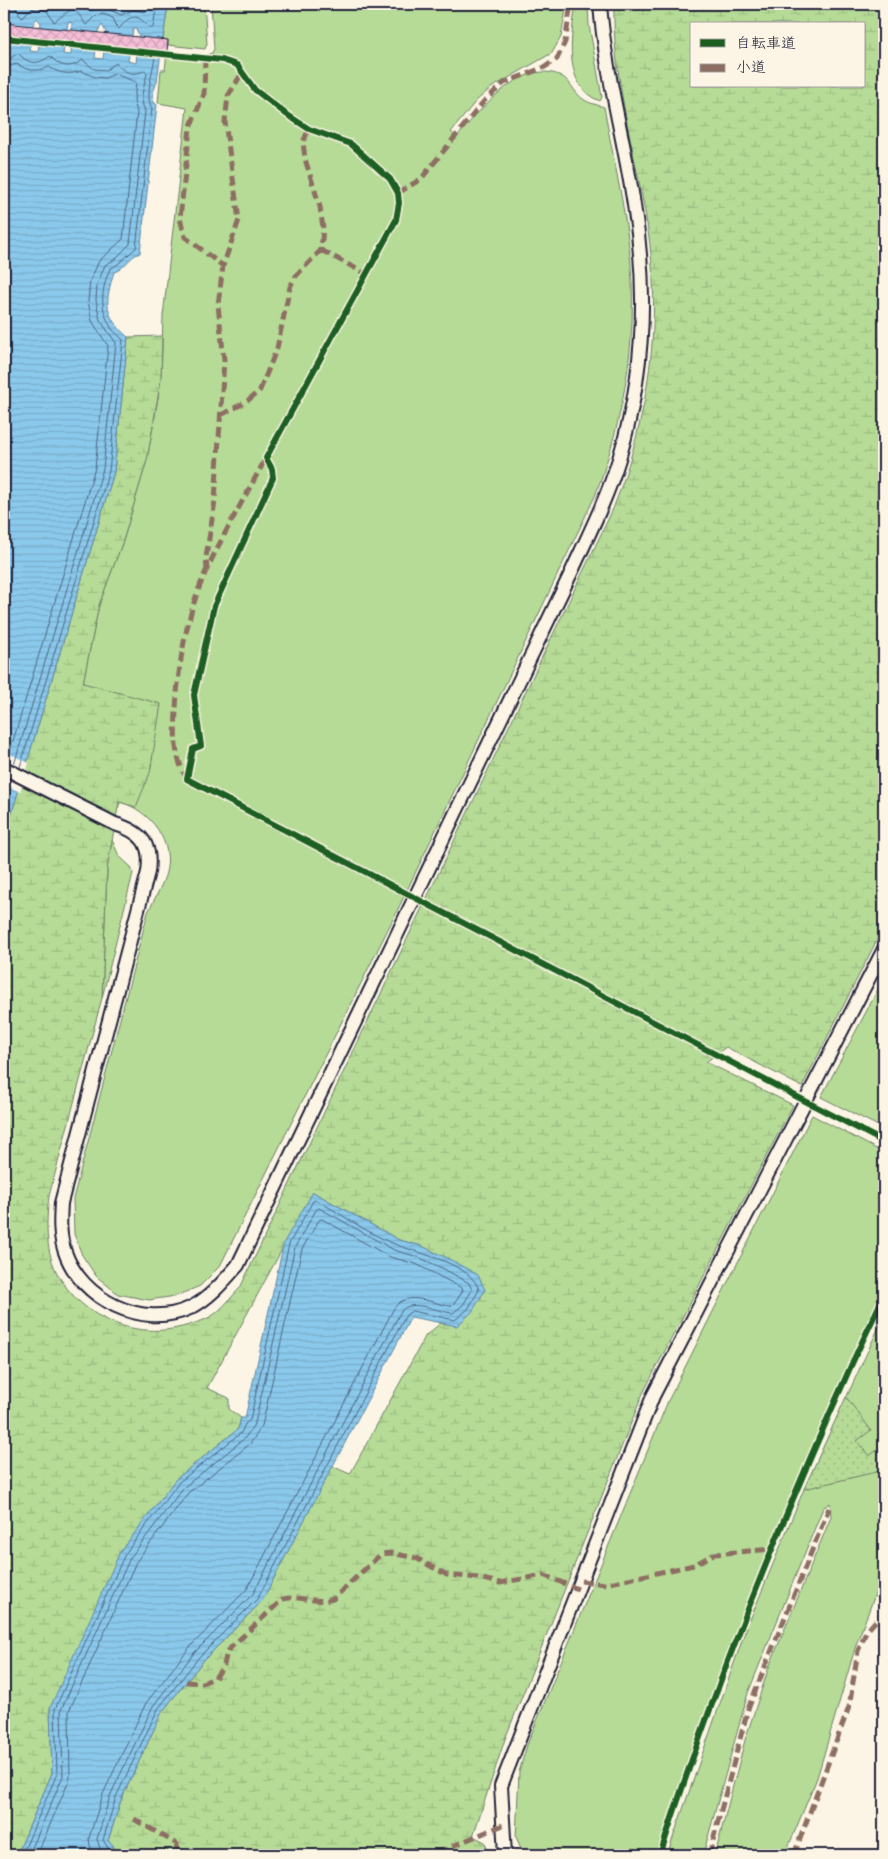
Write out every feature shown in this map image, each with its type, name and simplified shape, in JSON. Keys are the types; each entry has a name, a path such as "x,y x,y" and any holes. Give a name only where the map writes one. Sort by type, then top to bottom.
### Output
{"lane":[{"path":"4,768 116,824 129,828 142,838 150,856 148,872 61,1203 59,1231 65,1253 76,1274 95,1294 114,1307 140,1314 168,1313 190,1308 220,1287 238,1265 571,574 600,510 619,461 638,381 642,332 641,265 634,206 602,35 600,4"},
{"path":"505,1855 501,1786 654,1396 884,950"}],"green space":[{"path":"168,4 204,4 207,44 205,49 168,45 168,40 163,40"},
{"path":"211,4 567,4 561,37 552,53 491,88 476,101 451,132 457,137 488,102 515,81 530,74 544,72 559,75 583,99 604,107 627,231 631,265 631,332 623,398 606,464 595,496 399,907 220,1266 200,1286 176,1296 149,1300 118,1294 96,1276 82,1255 74,1234 73,1199 148,912 165,876 167,864 164,840 150,820 131,806 120,802 118,809 83,683 99,605 123,541 147,460 161,379 163,316 187,108 158,103 161,70 165,70 167,52 203,56 212,53 214,49"},
{"path":"576,4 588,4 589,25 602,97 600,101 588,94 574,73 571,45"},
{"path":"614,4 884,4 884,926 802,1087 726,1047 706,1062 793,1105 643,1393 505,1739 473,1836 485,1842 489,1855 113,1855 113,1845 108,1841 121,1800 162,1712 203,1661 262,1601 332,1466 350,1474 426,1335 441,1323 457,1325 422,1246 399,1240 313,1192 207,1388 229,1398 229,1409 241,1418 238,1429 175,1480 50,1708 52,1773 17,1855 4,1855 4,839 114,472 128,337 162,336 161,379 147,460 123,541 99,605 83,683 161,704 150,773 136,807 119,802 107,869 102,998 49,1196 47,1225 48,1244 52,1262 67,1288 81,1303 114,1323 152,1330 172,1329 208,1318 222,1308 240,1288 613,509 636,439 644,404 650,368 654,297 652,260 647,224 625,114 617,59"},
{"path":"112,840 119,856 131,867 133,873 102,998 107,869"},
{"path":"884,978 884,1129 821,1097"},
{"path":"812,1115 884,1153 884,1292 825,1418 779,1524 721,1671 657,1855 519,1855 521,1848 516,1837 519,1772 527,1745 668,1401"},
{"path":"884,1316 884,1585 879,1584 856,1645 817,1778 785,1855 715,1855 745,1740 769,1667 831,1517 830,1503 823,1508 748,1693 703,1855 667,1855 745,1632 804,1489"},
{"path":"846,1397 871,1430 857,1441 869,1456 883,1446 884,1470 804,1489"}],"water":[{"path":"4,4 168,4 157,81 153,93 153,101 157,105 140,253 114,272 109,291 108,308 110,315 128,337 114,472 4,839 4,48 6,48 9,21 7,15 4,16","holes":["37,18 41,23 38,52 30,51 33,24","68,22 72,23 71,55 63,54","102,25 106,32 103,59 95,58 98,31","133,29 136,29 139,35 136,63 128,61"]},
{"path":"313,1192 399,1240 422,1246 478,1275 485,1290 472,1312 457,1326 411,1317 262,1601 203,1661 162,1712 121,1800 108,1841 113,1845 113,1855 17,1855 52,1773 50,1708 120,1552 175,1480 238,1429 241,1418 245,1418 284,1242"}],"pier":[{"path":"5,35 34,38 34,44 5,41"},
{"path":"37,38 67,42 66,48 37,45"},
{"path":"70,42 99,45 99,51 69,48"},
{"path":"102,45 132,48 131,55 102,52"},
{"path":"135,49 161,52 160,58 134,55"},
{"path":"4,751 29,763 20,792 4,784"}],"building":[{"path":"4,23 168,40 167,52 4,35"}],"marked path":[{"path":"398,193 421,179 484,101 504,83 545,67 557,59 565,42 571,4"},
{"path":"205,58 204,94 190,128 180,218 185,237 223,266"},
{"path":"207,571 206,557 215,501 224,360 218,305 223,266 239,220 225,122 228,96 242,73"},
{"path":"221,415 246,402 260,390 277,348 290,287 296,276 321,250 323,228 320,207 305,159 303,142 309,129"},
{"path":"321,250 368,275"},
{"path":"188,780 177,755 175,729 181,657 189,620 207,569 266,458"},
{"path":"709,1855 748,1709 829,1508"},
{"path":"581,1581 605,1584 694,1565 714,1554 772,1549"},
{"path":"186,1682 202,1683 215,1678 224,1665 227,1651 283,1599 296,1598 320,1601 333,1599 381,1554 391,1553 416,1558 447,1575 478,1578 500,1583 543,1575 578,1589"},
{"path":"794,1855 849,1707 858,1651 866,1632 884,1611"},
{"path":"134,1819 177,1844 175,1855"},
{"path":"440,1855 448,1848 503,1825"}],"cycle path":[{"path":"4,38 222,60 237,65 255,90 286,114 309,129 351,144 390,179 398,193 399,203 396,220 266,458 272,469 273,478 214,606 194,695 201,746 193,749 187,779 884,1142"},
{"path":"660,1855 701,1733 746,1613 820,1436 884,1295"}]}
